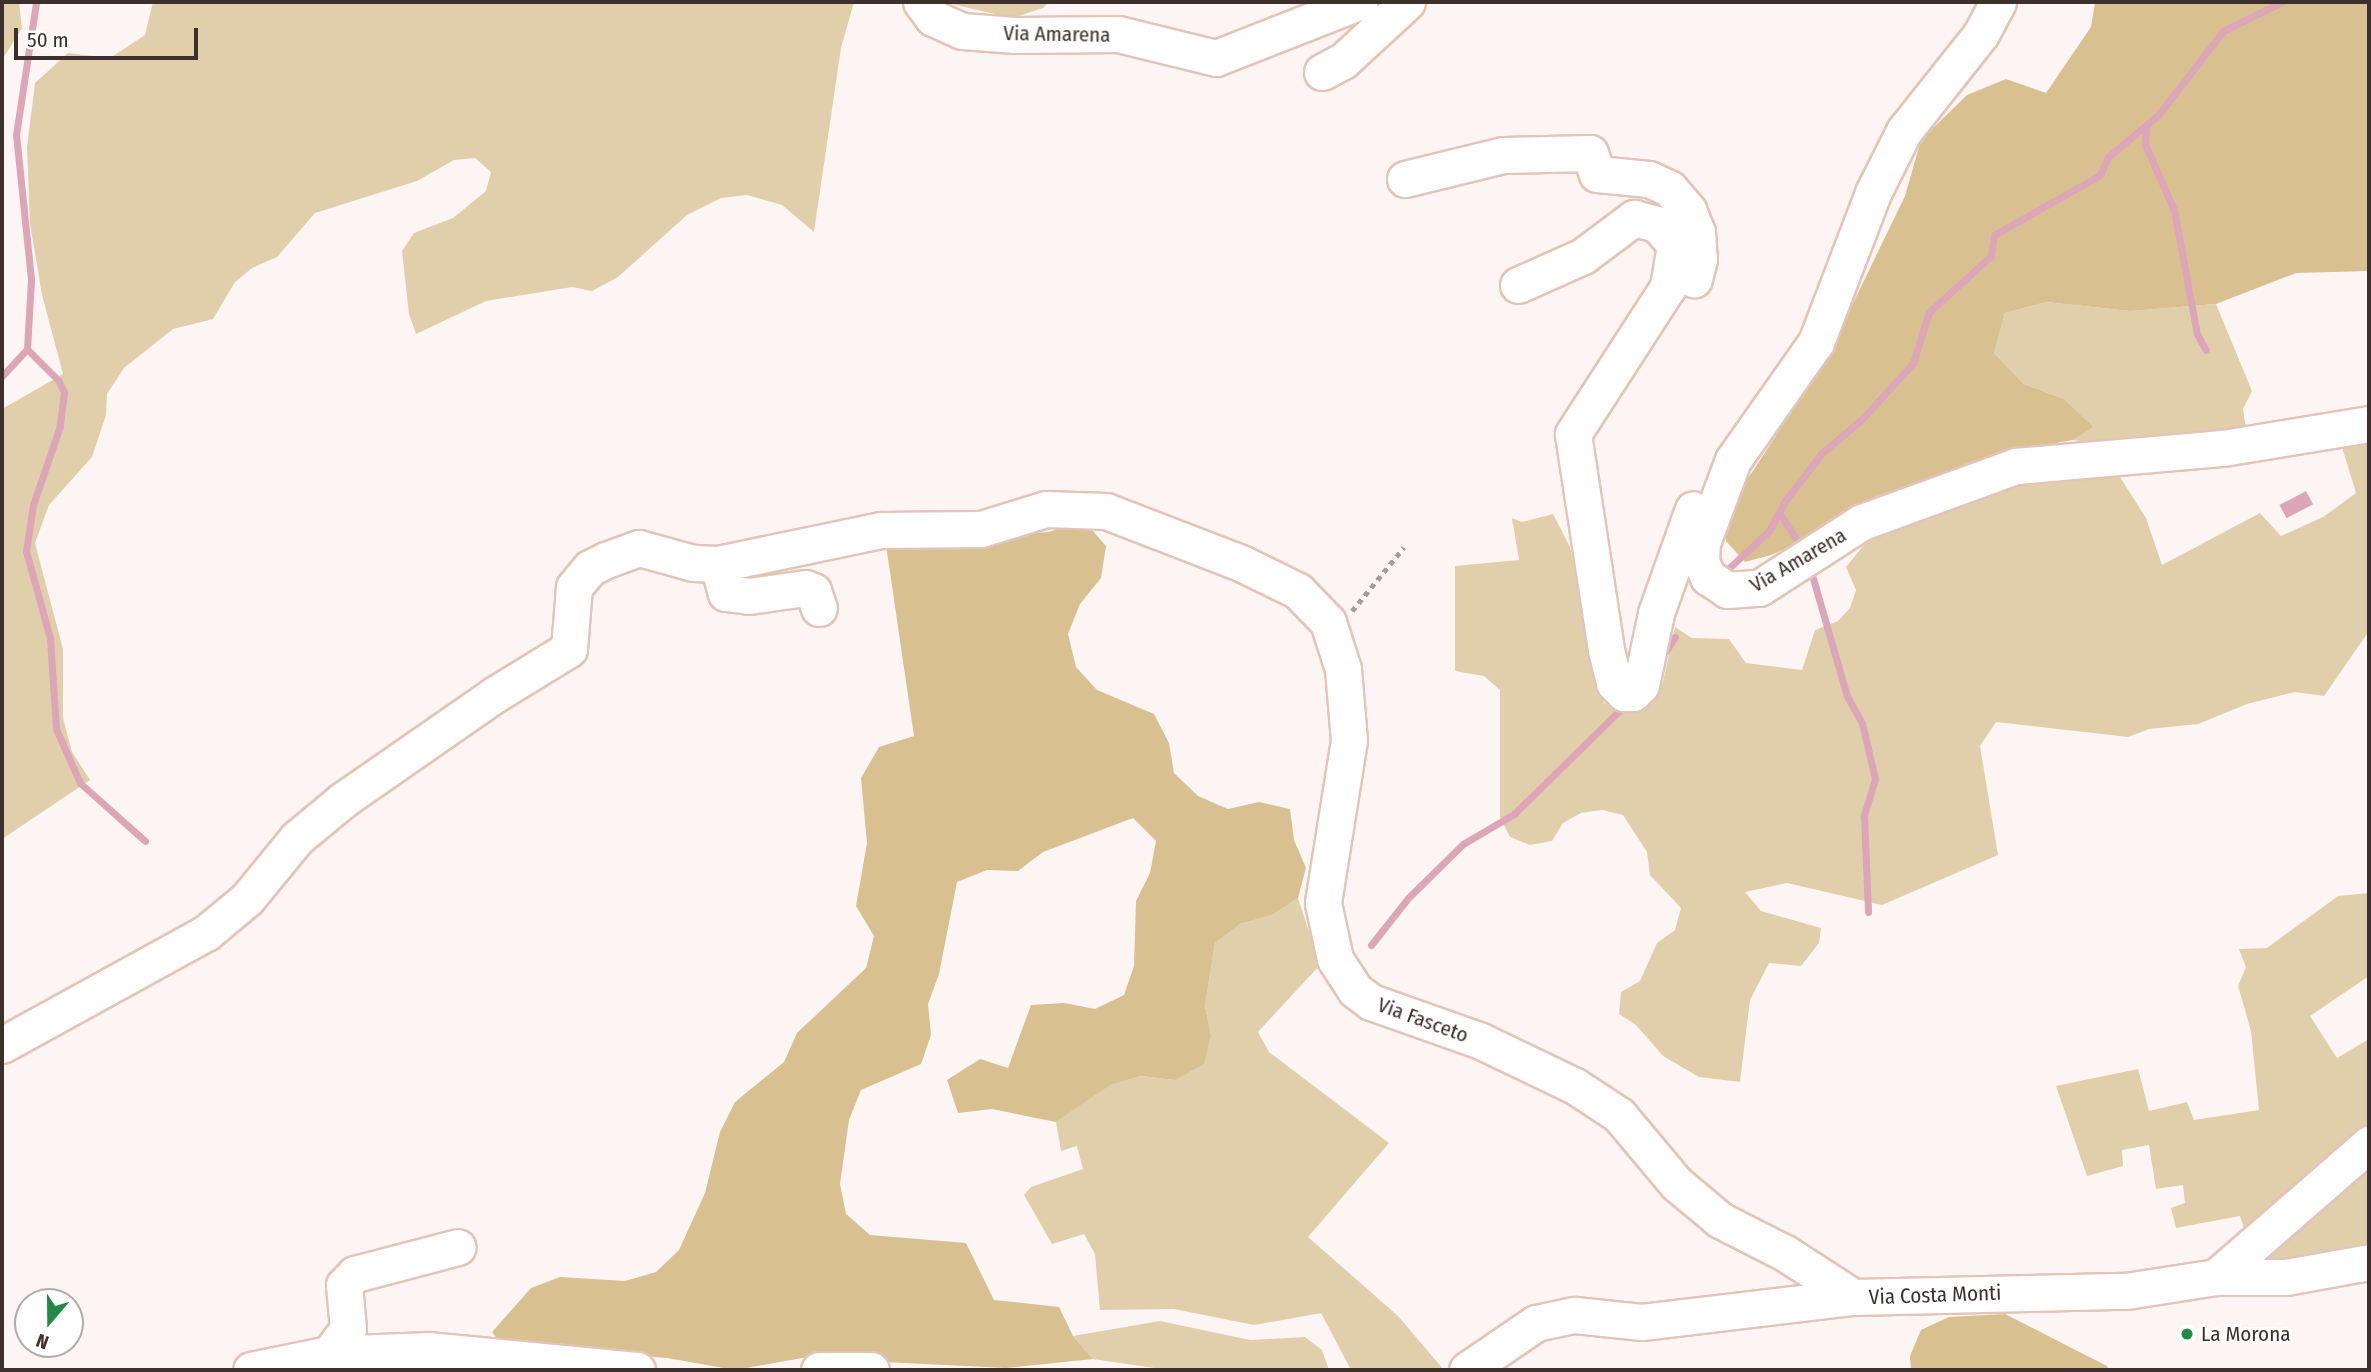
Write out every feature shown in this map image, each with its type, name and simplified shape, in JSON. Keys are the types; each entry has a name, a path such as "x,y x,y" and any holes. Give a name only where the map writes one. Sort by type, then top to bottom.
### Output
{"street":[{"name":"Via Amarena","path":"921,2 933,18 962,31 1118,34 1216,58 1359,2"},
{"path":"1322,72 1343,61 1407,2"},
{"name":"Via Amarena","path":"1998,2 1981,34 1898,140 1873,193 1816,342 1733,460 1702,543 1703,571 1727,590 1759,588 1862,522 2016,466 2223,448 2369,424"},
{"path":"1405,179 1503,155 1573,151 1590,153 1597,174 1604,177 1649,179 1670,189 1688,210 1697,232 1699,259 1682,300 1648,319"},
{"path":"1518,285 1584,256 1625,221 1647,219 1671,239 1676,260 1673,276 1573,434 1606,650 1614,683 1623,693 1633,693 1641,685 1656,613 1706,481 1730,439 1752,416 1763,417"},
{"name":"Via Fasceto","path":"2,1045 206,933 247,899 298,838 343,800 494,695 569,649 570,597 590,568 639,548 693,563 718,565 881,530 981,529 1046,509 1107,510 1243,564 1311,600 1337,643 1349,740 1323,903 1335,959 1355,990 1371,1002 1481,1041 1576,1086 1619,1115 1677,1184 1720,1220 1784,1253 1853,1297"},
{"path":"718,565 726,593 749,596 805,589 813,591 819,608"},
{"path":"2216,1277 2369,1144"},
{"path":"328,1354 348,1329 344,1284 355,1274 458,1247"},
{"name":"Via Costa Monti","path":"1467,1370 1536,1323 1575,1315 1642,1322 1697,1319 1853,1297 2126,1291 2216,1277 2286,1277 2369,1262"},
{"path":"251,1370 328,1354 429,1350 636,1370"},
{"path":"819,1370 872,1370"}],"path":[{"path":"1337,643 1352,612 1404,547"}],"shaded area":[{"path":"2,2 19,2 22,28 2,60"},
{"path":"153,2 854,2 841,48 814,232 782,205 747,195 721,198 687,215 618,277 592,291 572,287 486,301 416,334 409,314 402,251 414,233 453,218 486,191 491,172 475,158 454,160 417,181 315,213 277,257 252,268 235,282 213,319 173,329 124,368 107,394 106,415 92,457 49,505 35,543 63,649 63,718 72,752 90,780 2,839 2,409 63,374 42,295 30,223 27,147 35,83 68,53 110,58 145,35"},
{"path":"943,2 1049,2 1043,8 1012,18"},
{"path":"2095,2 2369,2 2369,271 2296,273 2216,304 2130,311 2046,302 2005,313 1994,353 2024,384 2064,399 2094,427 2073,440 2006,452 1771,555 1745,562 1726,541 1726,526 1743,486 1826,359 1905,196 1921,140 1967,95 2006,79 2046,93 2091,27"},
{"path":"2046,302 2130,311 2216,304 2252,391 2243,409 2246,429 2118,448 2073,440 2094,427 2064,399 2024,384 1994,353 2005,313"},
{"path":"2369,437 2369,631 2324,696 2295,692 2247,704 2198,724 2149,729 2128,737 1996,722 1980,746 1998,855 1882,905 1787,883 1745,892 1761,911 1821,928 1819,943 1801,966 1769,963 1750,1000 1740,1082 1699,1077 1663,1056 1636,1025 1619,1014 1621,992 1640,981 1657,943 1675,930 1681,908 1650,875 1647,852 1623,815 1602,810 1581,813 1563,823 1552,841 1530,845 1510,837 1500,817 1500,690 1484,676 1455,671 1455,566 1519,560 1512,518 1522,522 1553,514 1570,547 1604,703 1625,713 1649,705 1663,682 1675,627 1692,638 1729,639 1746,663 1802,670 1815,630 1838,621 1850,608 1856,590 1846,567 1868,540 1997,489 2055,474 2102,469 2120,477 2146,518 2162,565 2260,513 2281,536 2323,517 2356,493 2341,444"},
{"path":"2306,491 2313,504 2287,518 2280,505"},
{"path":"1085,522 1106,546 1101,578 1080,604 1068,634 1076,667 1097,690 1154,714 1169,743 1174,773 1198,796 1228,809 1259,802 1290,809 1294,840 1306,868 1298,898 1272,915 1240,924 1215,943 1205,1006 1211,1035 1204,1064 1175,1080 1141,1076 1110,1085 1056,1122 992,1109 958,1113 947,1080 980,1059 1008,1068 1031,1005 1064,1003 1095,1009 1124,995 1134,966 1136,901 1150,873 1156,841 1133,818 1043,852 1018,871 987,870 957,882 939,974 928,1004 931,1035 921,1064 861,1090 849,1120 840,1184 846,1214 870,1235 966,1243 994,1300 1059,1307 1073,1336 1093,1359 1006,1368 802,1358 735,1370 667,1358 501,1344 492,1332 531,1288 560,1277 625,1281 656,1272 679,1250 705,1193 720,1132 735,1102 784,1062 797,1033 866,968 874,936 856,906 867,843 861,778 879,747 914,736 886,545 1048,532"},
{"path":"2369,893 2369,976 2310,1016 2337,1058 2369,1039 2369,1132 2246,1235 2240,1216 2176,1228 2171,1208 2185,1203 2183,1185 2156,1189 2149,1145 2122,1150 2123,1166 2087,1176 2056,1086 2138,1069 2149,1111 2187,1102 2194,1120 2259,1110 2251,1031 2238,986 2246,967 2239,949 2267,948 2338,896"},
{"path":"1298,898 1320,965 1258,1032 1269,1052 1389,1143 1308,1237 1398,1316 1444,1370 1351,1370 1321,1313 1254,1325 1174,1309 1100,1310 1095,1254 1084,1234 1052,1244 1024,1195 1031,1187 1083,1169 1077,1146 1061,1151 1056,1122 1109,1085 1141,1076 1175,1080 1211,1035 1205,1006 1215,943 1240,924 1272,915"},
{"path":"2369,1158 2369,1253 2257,1270 2250,1256"},
{"path":"2005,1314 2107,1366 2109,1370 1911,1370 1910,1356 1921,1330 1949,1317"},
{"path":"1160,1321 1250,1340 1305,1337 1322,1350 1329,1370 1168,1370 1093,1359 1073,1336"}],"waterway":[{"path":"27,349 31,279 16,135 36,2"},
{"path":"1730,567 1769,531 1785,501 1821,454 1864,417 1913,363 1929,312 1991,256 1994,235 2100,175 2108,157 2159,114 2223,31 2282,2"},
{"path":"2146,128 2145,144 2174,210 2197,334 2206,350"},
{"path":"27,349 58,380 64,392 60,426 33,505 26,551 50,638 56,729 80,783 145,841"},
{"path":"2,376 27,349"},
{"path":"1779,513 1804,550"},
{"path":"1810,568 1847,696 1862,723 1875,779 1864,816 1868,912"},
{"path":"1661,659 1675,637"},
{"path":"1371,945 1408,898 1463,844 1514,814 1626,704"}],"place":[{"name":"La Morona","path":"2187,1334"}]}
